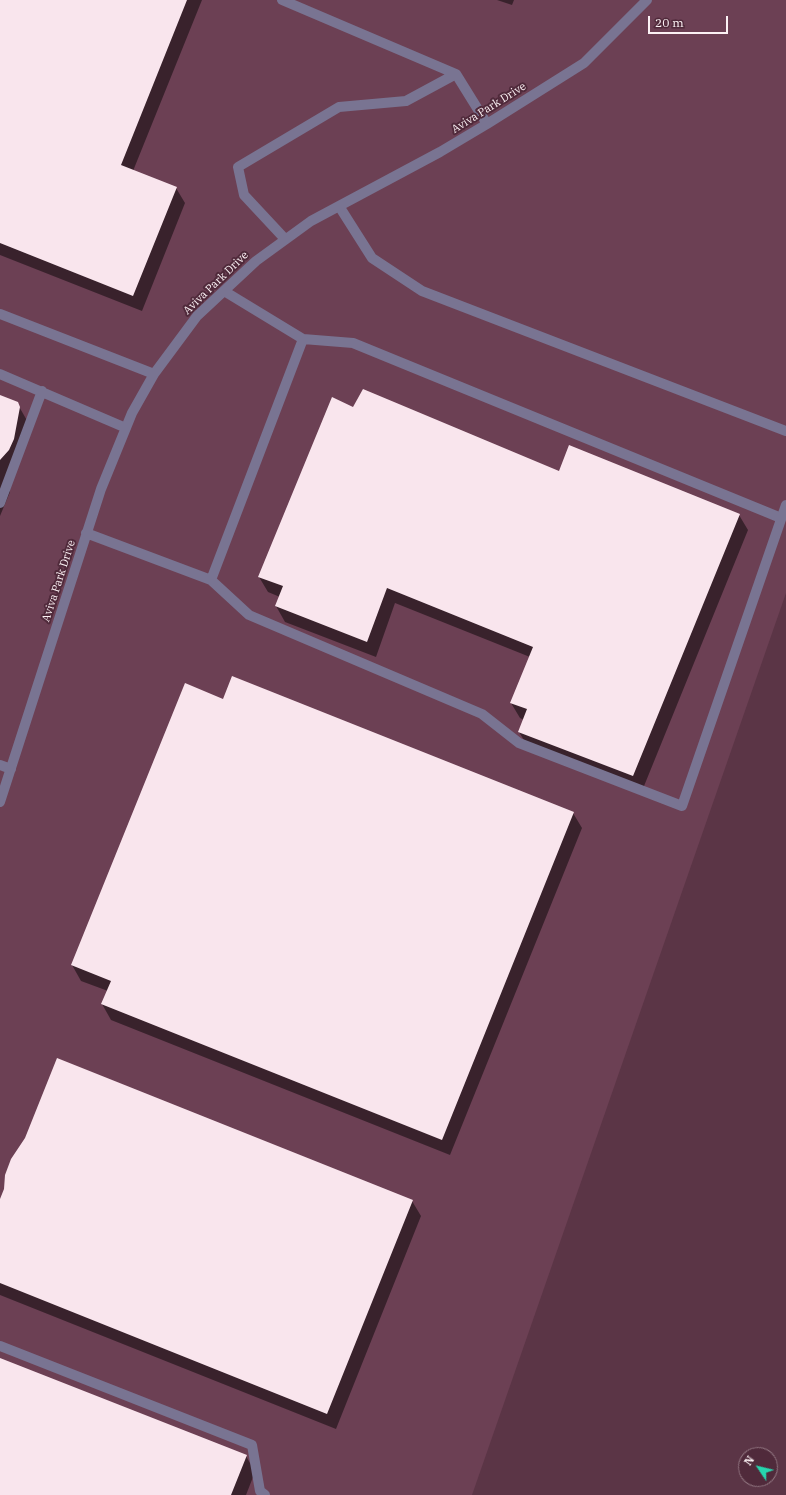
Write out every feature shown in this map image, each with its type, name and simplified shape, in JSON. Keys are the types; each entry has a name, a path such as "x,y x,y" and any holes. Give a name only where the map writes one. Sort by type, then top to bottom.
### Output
{"street":[{"path":"282,0 456,74 487,124"},
{"name":"Aviva Park Drive","path":"0,802 101,489 132,413 154,374 197,316 256,261 311,221 440,152 584,63 647,0"},
{"path":"285,240 244,195 238,167 339,107 406,101 456,74"},
{"path":"338,206 372,258 422,290 786,431"},
{"path":"224,291 303,339 353,343 782,518"},
{"path":"0,314 154,374"},
{"path":"211,580 303,339"},
{"path":"0,374 126,428"},
{"path":"0,503 42,391"},
{"path":"86,533 211,580 249,615 482,714 519,743 682,806 786,505"},
{"path":"0,765 11,769"},
{"path":"0,1346 252,1445 260,1491 265,1495"}],"shaded area":[{"path":"0,0 786,0 786,593 472,1495 0,1495"}],"building":[{"path":"0,0 187,0 121,165 177,187 133,296 0,243"},
{"path":"363,389 559,471 569,445 740,514 633,776 518,732 527,709 510,703 533,647 387,588 367,642 275,606 283,586 258,577 332,397 353,407"},
{"path":"0,395 18,402 20,407 14,439 9,450 0,460"},
{"path":"232,676 574,812 442,1140 101,1004 111,981 71,965 185,683 223,699"},
{"path":"57,1058 413,1200 327,1414 0,1283 0,1199 4,1189 5,1175 11,1159 25,1138"},
{"path":"0,1358 247,1455 231,1495 0,1495"}]}
